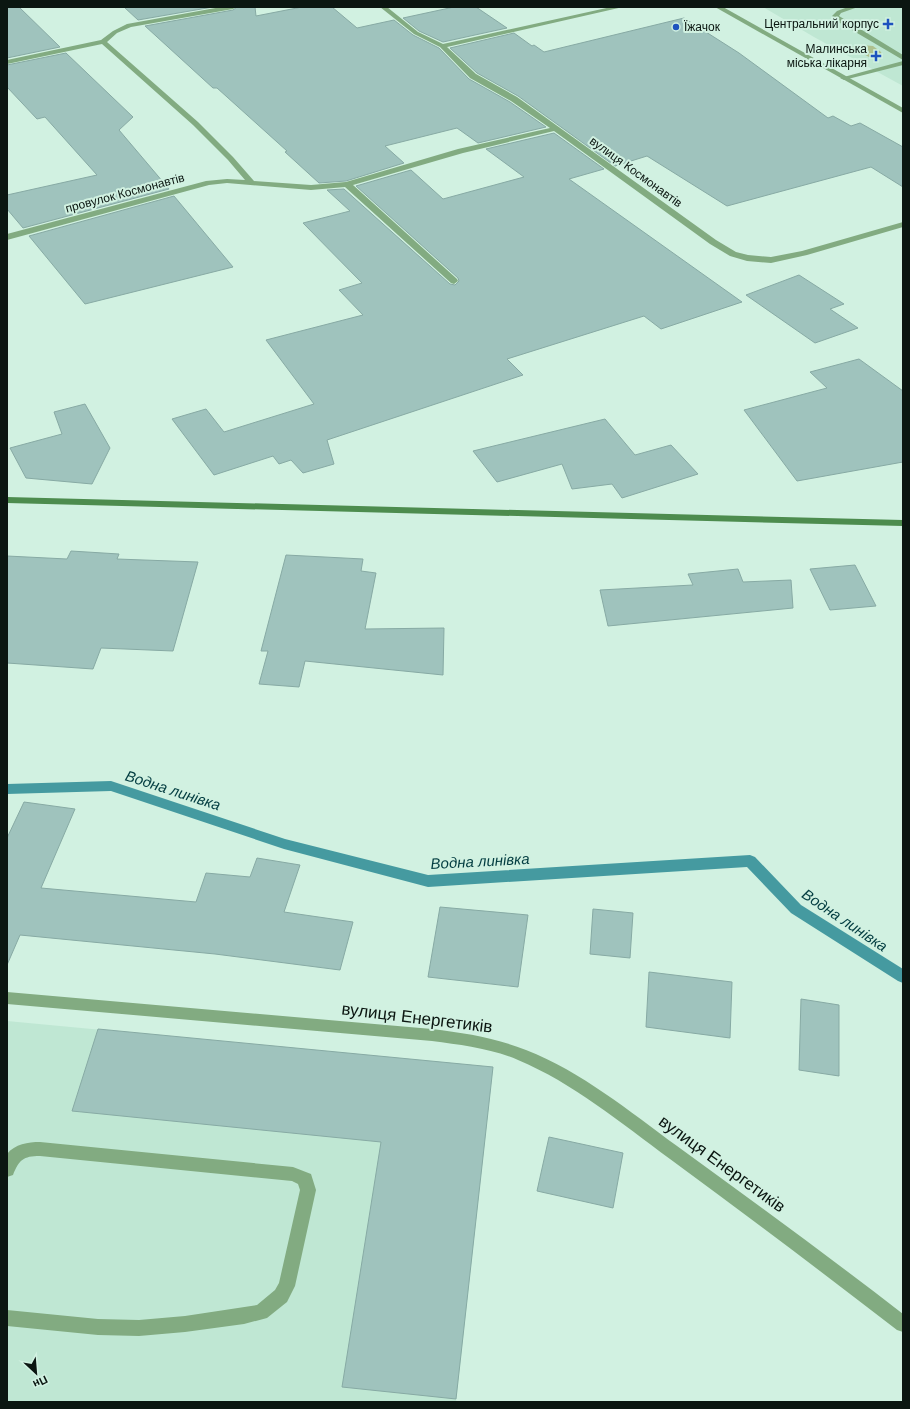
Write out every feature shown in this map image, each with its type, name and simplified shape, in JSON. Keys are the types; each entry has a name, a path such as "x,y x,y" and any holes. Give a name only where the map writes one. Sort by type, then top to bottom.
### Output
{"street":[{"path":"7,62 103,42 115,32 129,25 233,7"},
{"name":"вулиця Космонавтів","path":"383,7 421,36 442,46 473,76 514,99 713,242 733,254 759,260 783,258 903,224"},
{"path":"442,46 620,7"},
{"path":"718,7 903,111"},
{"path":"855,7 839,12 835,16 842,22 903,58"},
{"path":"103,42 136,69 194,122 240,169 251,183"},
{"path":"844,78 903,63"},
{"name":"провулок Космонавтів","path":"7,237 209,183 227,181 299,188 331,187 461,151 555,129"},
{"path":"346,184 454,281"},
{"path":"7,500 903,523"},
{"name":"вулиця Енергетиків","path":"7,998 432,1035 476,1041 509,1049 566,1076 593,1094 798,1244 903,1324"},
{"path":"7,1170 11,1158 24,1149 40,1148 293,1174 305,1179 308,1190 287,1286 281,1296 262,1312 244,1316 139,1328 98,1327 7,1318"}],"shaded area":[{"name":"Малинська міська лікарня","path":"763,7 903,7 903,86 814,37"},
{"path":"862,45 873,46 881,52 882,55 869,57 851,47"},
{"path":"7,1021 493,1067 456,1402 7,1402"}],"building":[{"path":"7,7 19,7 60,47 7,58"},
{"path":"124,7 213,7 138,20"},
{"path":"237,7 255,7 256,16 302,7 332,7 357,28 394,20 413,35 439,48 469,79 510,102 546,127 478,143 457,128 385,146 404,163 346,181 319,183 285,152 287,151 217,88 213,88 145,26 233,10"},
{"path":"454,7 476,7 507,28 443,42 419,31 403,18"},
{"path":"684,18 739,53 828,118 833,116 851,126 860,123 903,147 903,187 871,167 727,206 647,156 615,166 518,96 477,73 450,48 514,33 532,46 534,45 544,52"},
{"path":"66,53 133,117 119,130 169,189 23,228 7,209 7,195 97,175 45,117 37,119 7,87 7,65"},
{"path":"554,133 604,169 569,179 742,302 661,329 644,316 507,359 523,375 327,440 334,464 303,473 291,460 279,464 273,456 214,475 172,419 206,409 224,432 314,404 266,340 363,315 339,290 362,283 303,223 350,211 327,190 344,189 450,284 455,285 459,281 458,278 356,186 411,170 443,199 524,177 486,149"},
{"path":"174,196 233,267 85,304 29,236"},
{"path":"799,275 844,304 830,309 858,328 815,343 746,295"},
{"path":"859,359 903,391 903,462 797,481 744,410 827,388 810,372"},
{"path":"85,404 110,448 92,484 26,478 10,448 62,434 54,412"},
{"path":"605,419 635,455 671,445 698,474 622,498 612,484 572,489 562,464 497,482 473,451"},
{"path":"71,551 119,554 117,559 198,562 173,651 101,648 93,669 7,663 7,556 67,559"},
{"path":"286,555 363,559 361,571 376,573 365,629 444,628 443,675 305,661 299,687 259,684 268,651 261,651"},
{"path":"855,565 876,606 830,610 810,569"},
{"path":"738,569 743,582 791,580 793,608 608,626 600,590 693,585 688,574"},
{"path":"24,802 75,809 41,888 196,902 206,873 250,877 257,858 300,865 284,912 353,922 340,970 215,954 20,935 7,965 7,838"},
{"path":"440,907 528,915 518,987 428,977"},
{"path":"593,909 633,913 630,958 590,954"},
{"path":"649,972 732,982 730,1038 646,1027"},
{"path":"801,999 839,1005 839,1076 799,1070"},
{"path":"98,1029 493,1067 456,1399 342,1387 381,1142 72,1111"},
{"path":"549,1137 623,1153 613,1208 537,1191"}],"waterway":[{"name":"Водна линівка","path":"7,789 111,786 284,844 428,881 750,861 796,909 903,977"}],"place":[{"name":"Центральний корпус","path":"888,24"},
{"name":"Їжачок","path":"676,27"},
{"name":"Малинська міська лікарня","path":"876,56"}]}
